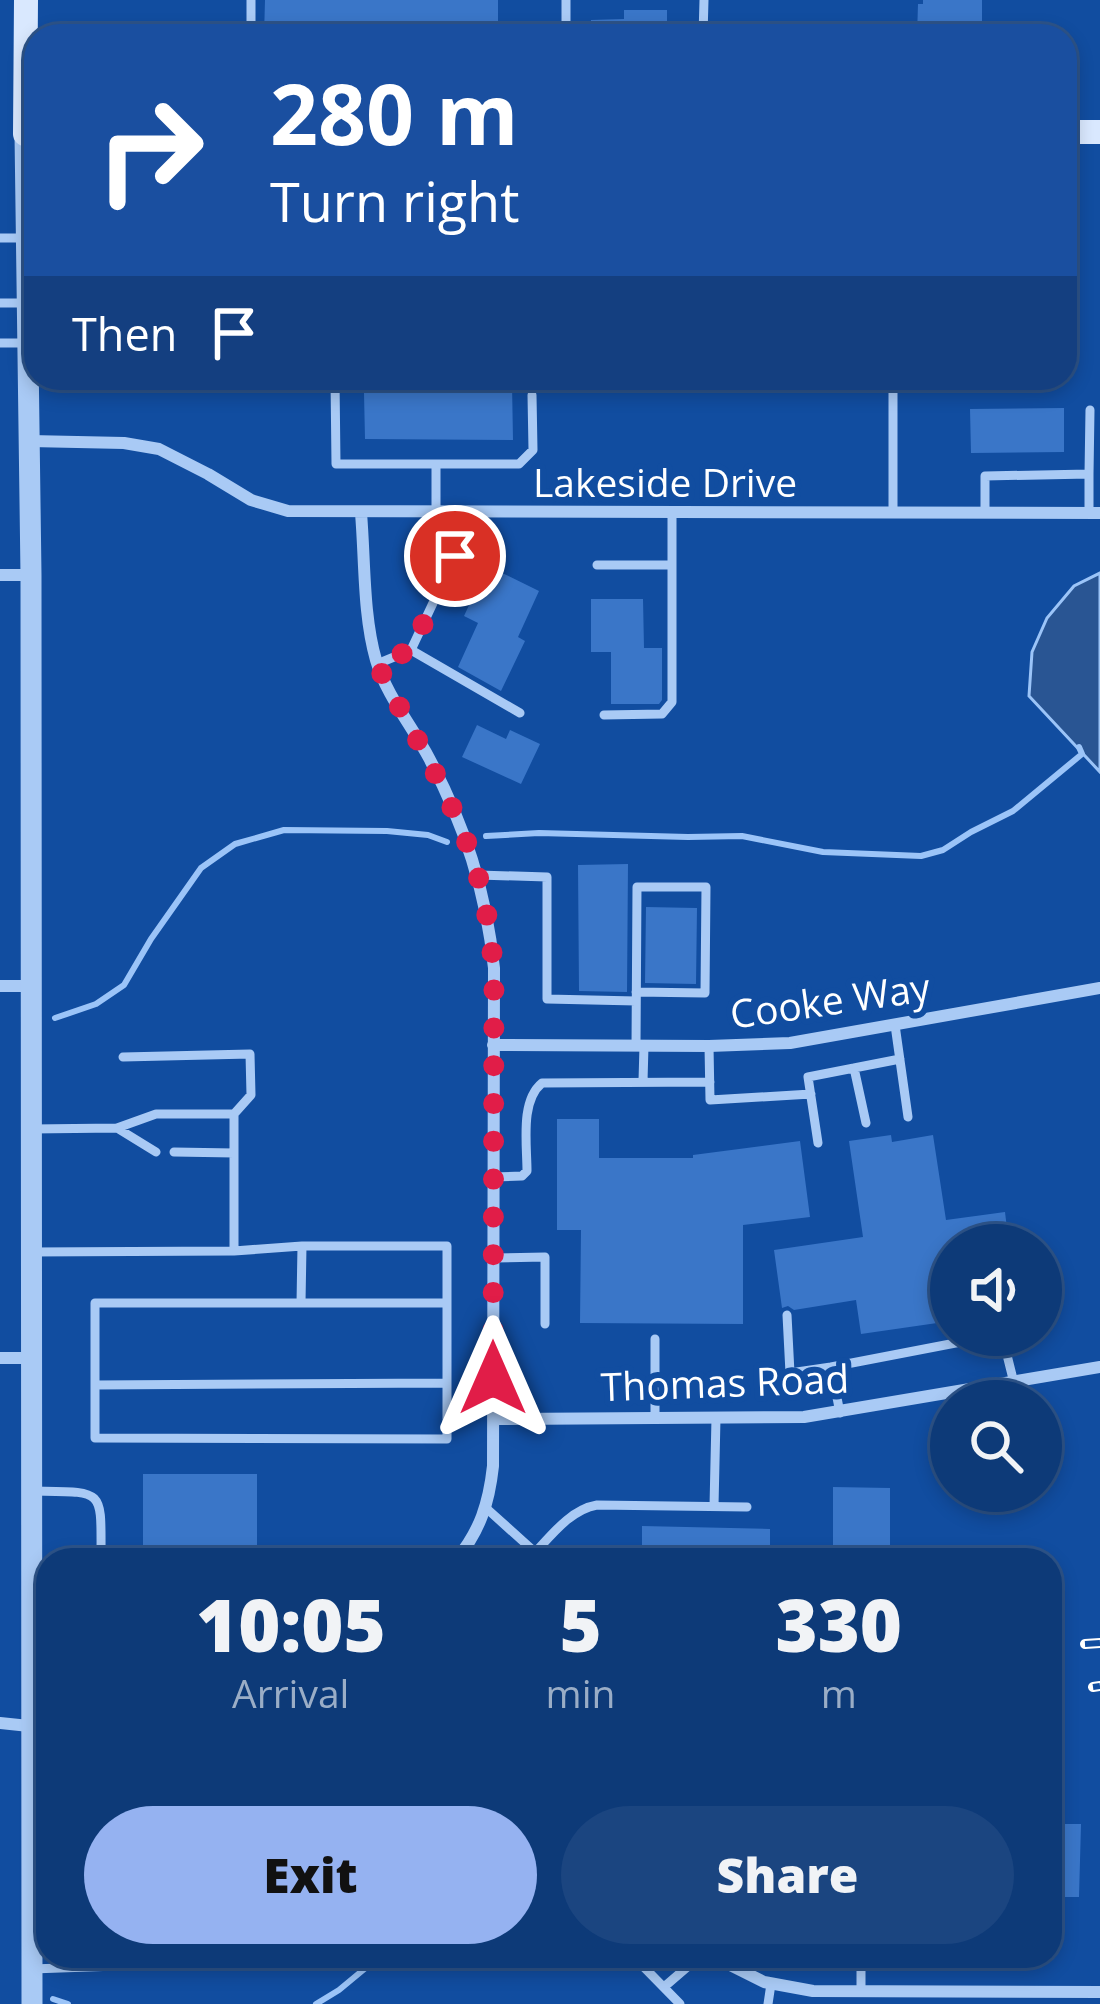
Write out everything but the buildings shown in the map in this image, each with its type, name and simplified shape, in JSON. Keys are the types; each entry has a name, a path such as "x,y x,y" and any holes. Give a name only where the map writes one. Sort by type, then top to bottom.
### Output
{"main road":[{"path":"20,133 24,44"}],"street":[{"path":"20,133 24,217"},
{"path":"28,390 30,1491 36,1648"},
{"name":"Lakeside Drive","path":"30,441 124,442 159,449 251,500 288,511 1094,513"},
{"path":"361,513 368,625 377,664 461,826 489,917 494,968 493,1466 481,1524 464,1548"},
{"path":"0,575 31,575"},
{"path":"0,986 32,986"},
{"name":"Cooke Way","path":"493,1046 790,1043 1100,988"},
{"path":"0,1358 30,1358"},
{"name":"Thomas Road","path":"1030,1380 1100,1367"},
{"name":"Thomas Road","path":"493,1419 804,1417 930,1397"},
{"path":"0,1723 36,1727"},
{"path":"32,2004 36,1831"},
{"path":"737,1968 771,1984 813,1991 1055,1998 1100,1992"}],"lane":[{"path":"335,390 336,464 519,464 533,450 532,395"},
{"path":"892,513 893,390"},
{"path":"1090,410 1094,513"},
{"path":"436,464 436,513"},
{"path":"985,513 985,476 1089,474"},
{"path":"377,664 411,650 455,556 457,513"},
{"path":"604,715 662,714 672,702 672,513"},
{"path":"597,565 672,565"},
{"path":"411,650 520,713"},
{"path":"478,875 547,877 547,1000 636,996 705,992 706,887 637,886 636,996 643,1081"},
{"path":"895,1025 908,1117"},
{"path":"709,1046 710,1100 811,1094"},
{"path":"123,1057 250,1054 251,1095 234,1114 234,1251"},
{"path":"818,1144 808,1077 900,1059"},
{"path":"854,1068 866,1123"},
{"path":"493,1177 522,1176 527,1171 529,1103 532,1091 542,1083 710,1082"},
{"path":"31,1129 117,1128 156,1114 234,1114"},
{"path":"117,1128 156,1152"},
{"path":"174,1152 234,1153"},
{"path":"301,1303 302,1246"},
{"path":"31,1252 447,1246 447,1304 447,1439 95,1438 95,1304 447,1304"},
{"path":"493,1258 545,1257 545,1324"},
{"path":"787,1315 790,1373 930,1348"},
{"path":"655,1339 656,1418"},
{"path":"831,1367 840,1413"},
{"path":"95,1385 447,1383"},
{"path":"714,1506 716,1418"},
{"path":"30,1491 88,1492 97,1499 101,1548"},
{"path":"541,1548 584,1508 597,1505 747,1507"},
{"path":"486,1508 524,1548"},
{"path":"32,1969 60,1968"},
{"path":"645,1968 680,2004"},
{"path":"664,1988 686,1968"},
{"path":"861,1968 861,1991"},
{"path":"768,2004 771,1984"}],"water":[{"path":"1100,573 1100,772 1029,696 1032,652 1047,618 1074,586"}],"waterway":[{"path":"486,836 742,836 823,852 921,856 943,850 1013,811 1082,754 1079,747"},
{"path":"55,1018 96,1004 124,985 201,868 235,844 284,830 387,831 447,842"},
{"path":"316,2004 366,1968"},
{"path":"53,1999 68,2004"}],"railway":[{"path":"1085,1644 1100,1643"},
{"path":"1093,1687 1100,1686"}],"route":[{"path":"455,556 411,650 377,664 461,826 489,917 494,968 493,1378"}]}
